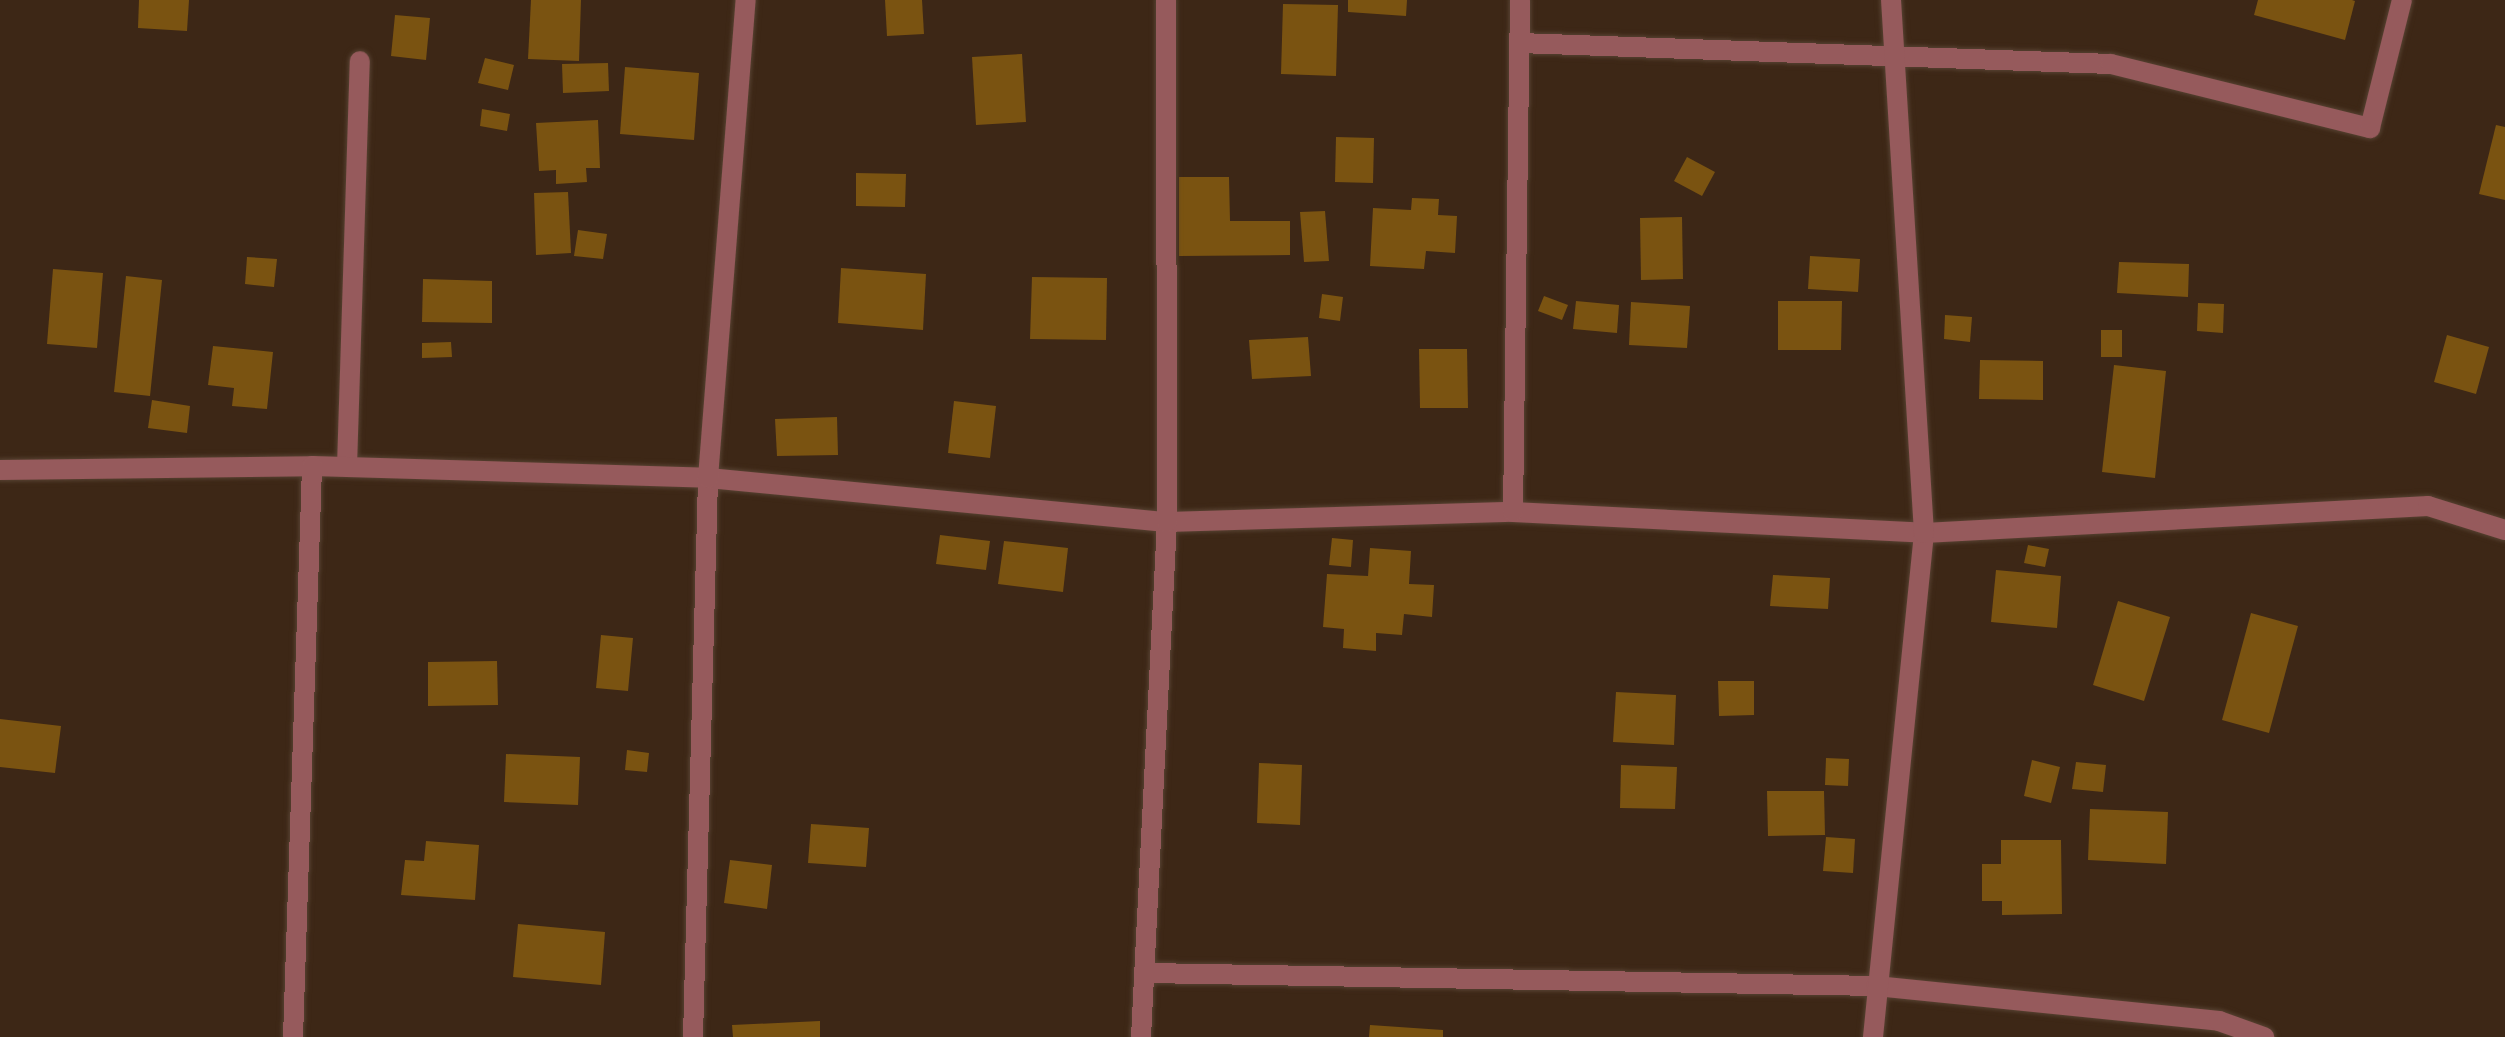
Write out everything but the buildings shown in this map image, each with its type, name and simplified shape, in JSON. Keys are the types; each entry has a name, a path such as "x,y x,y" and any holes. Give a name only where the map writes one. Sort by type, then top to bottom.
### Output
{"street":[{"path":"693,1037 708,478 746,0"},
{"path":"1141,1037 1166,522 1166,0"},
{"path":"1513,512 1520,0"},
{"path":"1873,1037 1924,533 1891,0"},
{"path":"1520,43 2110,64 2370,128 2402,0"},
{"path":"347,467 360,60"},
{"path":"0,470 312,466 708,478 1166,522 1513,512 1924,533 2428,506 2505,530"},
{"path":"293,1037 312,466"},
{"path":"1147,973 1876,986 2218,1022 2264,1037"}]}
